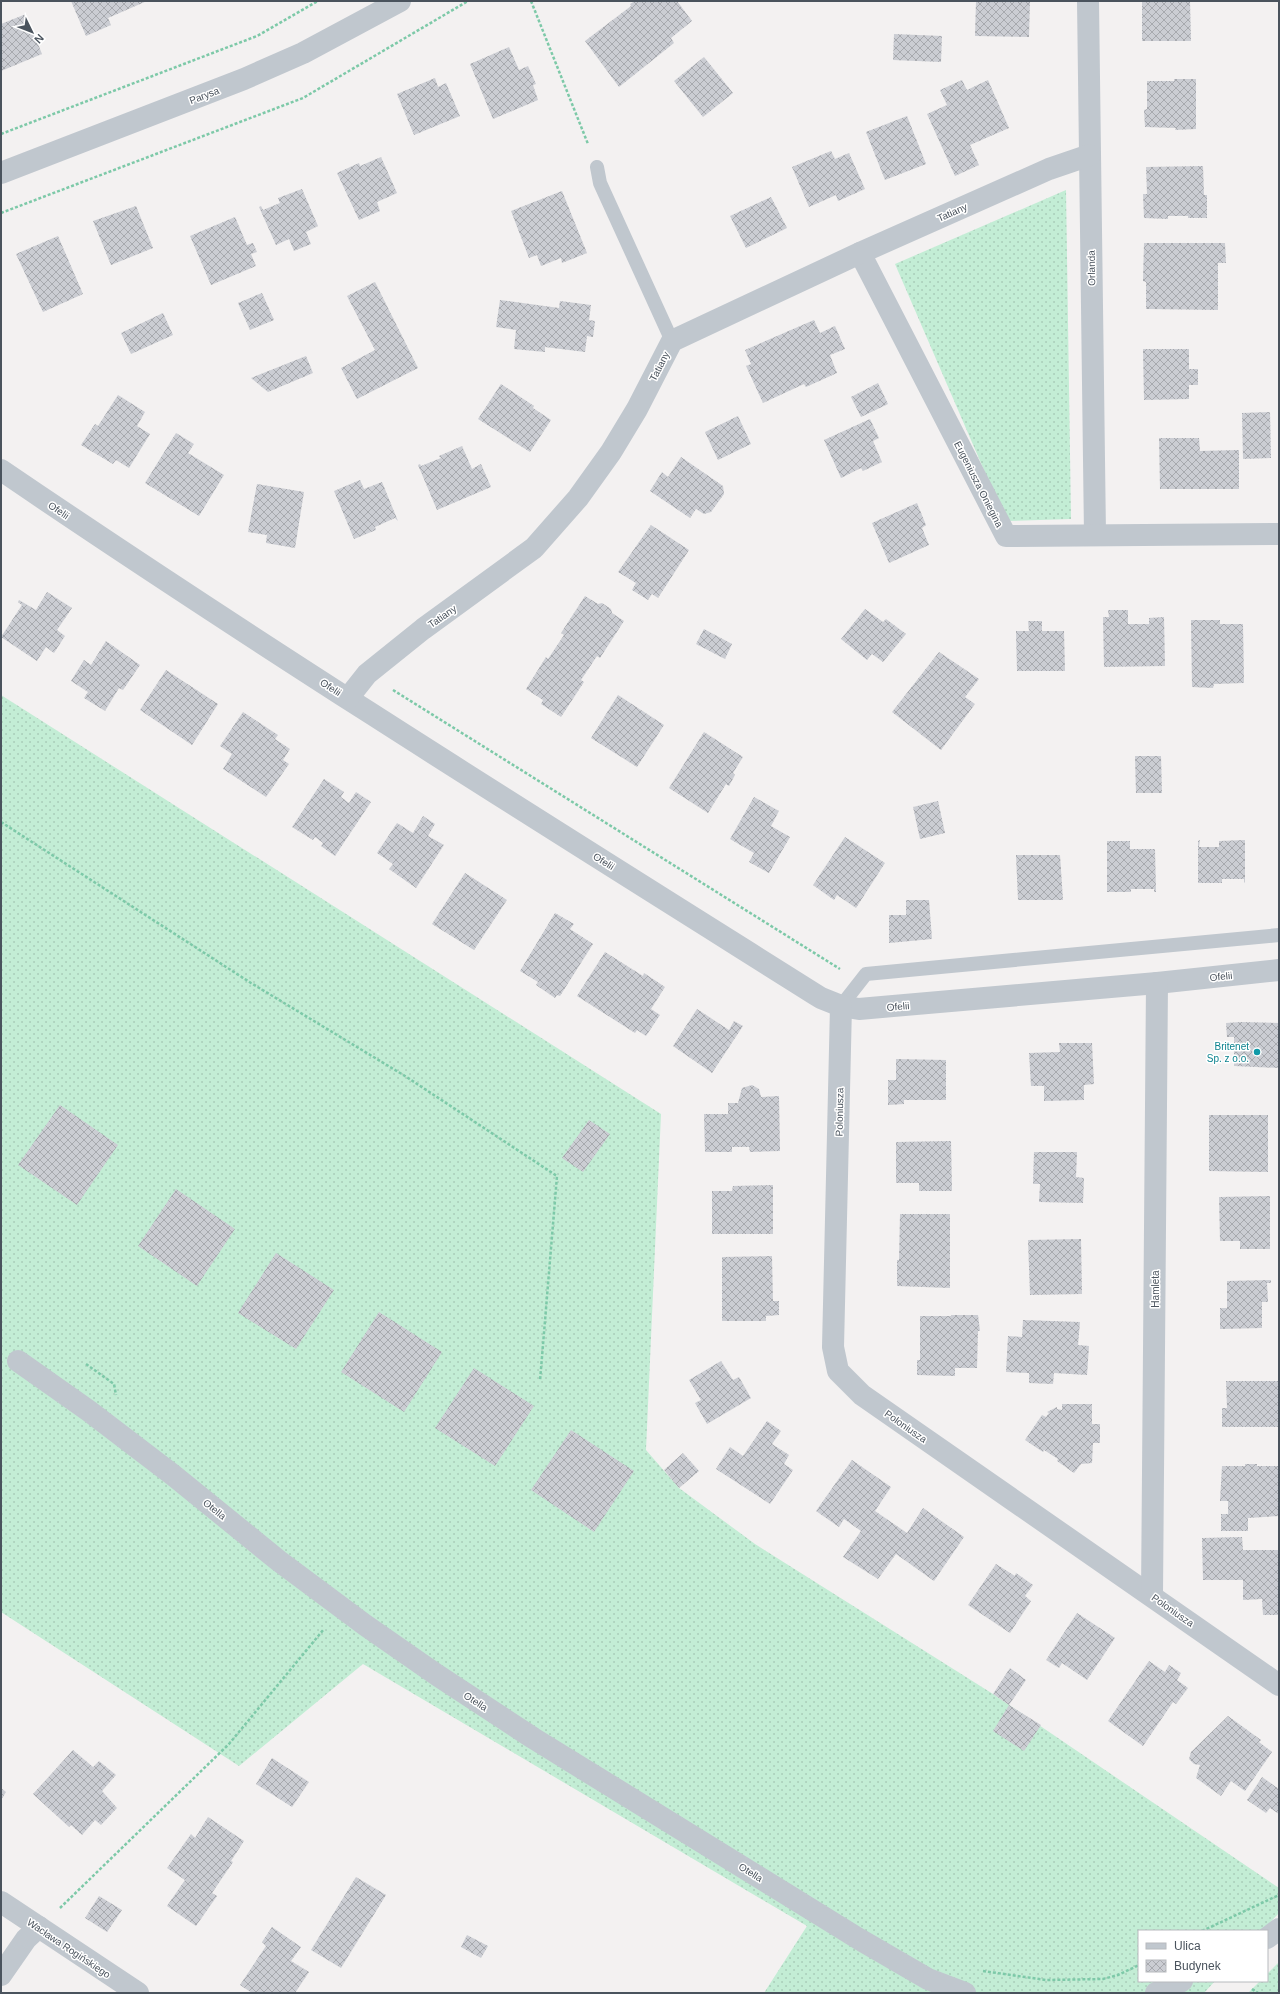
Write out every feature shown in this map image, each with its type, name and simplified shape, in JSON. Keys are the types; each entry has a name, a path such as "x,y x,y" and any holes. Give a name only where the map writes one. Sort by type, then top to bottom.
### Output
{"street":[{"name":"Parysa","path":"1,173 244,79 303,53 400,1"},
{"name":"Orlanda","path":"1088,1 1094,535"},
{"name":"Tatiany","path":"348,698 367,674 423,629 534,548 578,498 612,452 637,410 672,341 860,253 1049,169 1090,155"},
{"name":"Eugeniusza Oniegina","path":"860,253 1006,536 1279,534"},
{"name":"Ofelii","path":"1,470 348,698 821,998 842,1006 859,1009 1157,983 1279,970"},
{"name":"Hamleta","path":"1152,1595 1157,983"},
{"name":"Poloniusza","path":"842,1006 833,1348 838,1371 862,1395 1152,1595 1279,1685"},
{"name":"Otella","path":"18,1361 89,1411 173,1474 279,1561 437,1675 533,1738 859,1939 928,1979 965,1993"},
{"name":"Wacława Rogińskiego","path":"1,1902 138,1993"},
{"path":"1,1975 26,1939 39,1927"},
{"path":"1268,1937 1279,1929"},
{"path":"1156,1993 1180,1982"}],"lane":[{"path":"597,167 600,183 672,341"},
{"path":"842,1006 866,974 1279,935"}],"path":[{"path":"1,134 257,36 318,1"},
{"path":"1,213 303,98 468,1"},
{"path":"531,1 597,167"},
{"path":"367,674 838,969 866,974"},
{"path":"1,822 251,983 405,1076 556,1176 540,1381"},
{"path":"86,1364 114,1384 116,1398"},
{"path":"39,1927 229,1744 314,1641"},
{"path":"1204,1930 1279,1895"},
{"path":"979,1970 1046,1980 1103,1979 1118,1975 1138,1965"},
{"path":"1252,1989 1258,1993"}],"green space":[{"path":"1066,190 1071,519 1006,521 895,264"},
{"path":"1,695 661,1114 646,1450 679,1488 755,1544 993,1694 1279,1888 1279,1913 1263,1930 1138,1930 1138,1982 1214,1982 1204,1993 764,1993 807,1926 363,1664 239,1766 1,1612"},
{"path":"1279,1962 1279,1993 1248,1993 1259,1982 1268,1982 1268,1973"}],"building":[{"path":"71,1 147,1 108,18 111,25 86,36"},
{"path":"635,1 677,1 692,21 671,38 674,43 619,87 585,41 631,6 630,4"},
{"path":"976,1 1030,1 1029,37 975,36"},
{"path":"1142,1 1190,1 1191,41 1142,41"},
{"path":"26,14 42,54 1,71 1,24"},
{"path":"894,34 942,36 941,62 893,60"},
{"path":"509,47 519,70 528,66 536,84 533,85 538,100 493,119 470,64"},
{"path":"704,57 733,93 703,117 674,81"},
{"path":"435,78 438,87 446,83 460,116 414,135 397,94"},
{"path":"1174,79 1196,79 1196,129 1175,130 1176,128 1145,127 1144,110 1147,109 1147,81 1174,81"},
{"path":"962,80 967,90 988,80 1009,128 970,145 979,165 955,176 927,114 947,105 940,90"},
{"path":"907,116 926,164 885,180 866,132"},
{"path":"831,151 835,159 849,153 865,189 838,201 836,195 809,207 792,167"},
{"path":"381,157 397,193 377,202 380,211 359,220 337,173 359,163 360,166"},
{"path":"1203,166 1204,195 1207,195 1207,218 1168,216 1168,219 1144,218 1143,194 1147,194 1146,167"},
{"path":"302,189 318,226 306,232 311,244 294,251 289,239 276,245 259,207 261,206 263,210 280,203 278,198"},
{"path":"562,191 587,253 562,263 561,258 541,266 537,255 529,258 511,211"},
{"path":"771,197 787,228 746,248 730,216"},
{"path":"136,206 153,248 111,265 93,221"},
{"path":"235,217 247,245 253,243 257,252 251,254 256,266 211,285 190,236"},
{"path":"58,236 83,294 43,312 16,254"},
{"path":"1144,243 1225,243 1226,263 1218,263 1218,310 1146,309 1146,282 1143,281"},
{"path":"375,282 418,368 357,399 341,368 375,350 347,296"},
{"path":"262,293 274,320 250,330 238,303"},
{"path":"500,300 559,308 560,301 591,305 589,320 595,321 593,337 587,336 585,352 545,347 545,352 514,349 516,330 496,327"},
{"path":"163,313 173,335 131,354 121,333"},
{"path":"814,320 820,333 835,326 845,349 830,355 837,373 806,387 804,384 763,403 746,366 751,364 745,350"},
{"path":"1143,349 1189,349 1189,369 1198,369 1198,385 1189,385 1189,399 1144,400"},
{"path":"306,356 313,373 268,392 251,378"},
{"path":"878,383 888,404 861,417 851,397"},
{"path":"501,384 534,406 533,408 551,420 530,452 478,419"},
{"path":"118,395 145,412 137,426 150,434 129,468 116,460 113,464 81,445 95,424 98,426"},
{"path":"1270,412 1271,458 1243,459 1242,413"},
{"path":"738,416 751,444 718,460 705,432"},
{"path":"870,419 879,438 873,441 882,462 863,471 861,468 841,478 824,440"},
{"path":"176,433 194,444 188,453 224,475 199,516 145,483"},
{"path":"1159,438 1199,438 1200,451 1239,450 1239,489 1160,489"},
{"path":"462,446 472,469 481,464 491,487 437,510 418,465 420,464 421,466 441,458 439,456"},
{"path":"681,457 723,486 724,494 711,512 704,514 696,509 690,518 650,491 662,472 668,477"},
{"path":"360,480 364,489 382,482 398,521 395,518 375,527 376,530 354,539 334,491"},
{"path":"257,484 304,492 295,548 266,543 267,535 248,532"},
{"path":"917,503 926,525 922,528 929,545 889,563 872,523"},
{"path":"651,525 689,550 658,598 652,594 648,600 632,590 636,583 618,572"},
{"path":"47,592 72,608 57,630 65,636 54,653 46,647 37,661 1,637 22,605 18,602 19,600 36,610"},
{"path":"585,596 598,604 602,603 611,609 612,613 624,621 600,658 597,656 581,680 584,682 561,717 541,704 543,700 526,689 546,657 548,659 564,635 561,633"},
{"path":"865,609 883,622 886,619 906,634 883,662 872,654 867,660 841,639"},
{"path":"1108,610 1128,610 1128,624 1149,624 1149,618 1164,617 1165,666 1104,667 1103,617 1109,617"},
{"path":"1191,620 1220,620 1220,624 1243,624 1244,683 1214,684 1213,688 1192,687"},
{"path":"1028,621 1042,621 1042,631 1064,631 1065,671 1017,671 1016,631 1029,631"},
{"path":"704,629 732,644 725,659 696,644"},
{"path":"106,641 140,665 123,690 119,688 105,711 84,698 88,692 71,681 84,660 91,665"},
{"path":"939,652 979,679 965,697 975,704 941,750 892,712"},
{"path":"166,670 218,704 192,745 140,710"},
{"path":"618,695 664,725 637,767 591,738"},
{"path":"243,712 278,735 275,739 290,749 283,760 289,764 266,797 223,769 232,754 220,746"},
{"path":"704,732 743,757 733,773 735,775 729,786 726,784 708,813 669,788"},
{"path":"1135,756 1161,756 1162,793 1136,793"},
{"path":"324,779 344,792 341,797 349,803 356,792 371,802 335,856 321,846 323,843 315,837 313,840 292,827"},
{"path":"754,797 779,811 771,826 790,837 769,873 749,862 754,853 730,839"},
{"path":"938,801 945,833 920,839 913,807"},
{"path":"423,816 435,824 428,836 444,845 416,888 389,869 393,864 377,853 397,823 413,833"},
{"path":"845,837 885,863 856,908 837,895 834,900 813,885"},
{"path":"1200,840 1199,847 1219,847 1219,841 1245,840 1245,883 1244,879 1222,879 1222,883 1198,883 1198,841"},
{"path":"1107,841 1130,841 1130,849 1155,849 1156,892 1154,892 1154,889 1131,889 1131,892 1107,892"},
{"path":"1016,855 1060,855 1063,900 1018,900"},
{"path":"465,873 507,900 474,950 432,924"},
{"path":"906,900 929,900 932,939 889,943 889,915 906,915"},
{"path":"555,913 574,924 570,929 593,944 560,996 557,995 555,998 536,985 538,982 520,971"},
{"path":"605,952 643,976 644,973 665,987 651,1009 660,1015 646,1036 637,1030 635,1033 577,996"},
{"path":"697,1009 729,1030 734,1021 743,1026 712,1073 673,1046"},
{"name":"Britenet Sp. z o.o.","path":"1226,1023 1279,1023 1279,1068 1234,1066 1234,1037 1227,1037"},
{"path":"1059,1043 1092,1043 1094,1084 1084,1085 1084,1100 1044,1101 1044,1086 1031,1086 1029,1053 1060,1052"},
{"path":"896,1059 946,1060 946,1100 904,1100 904,1104 888,1105 888,1080 896,1080"},
{"path":"752,1085 759,1089 761,1097 779,1096 780,1151 750,1152 749,1147 732,1147 732,1152 705,1152 704,1114 728,1114 728,1103 738,1103 742,1088"},
{"path":"60,1105 118,1145 77,1205 18,1165"},
{"path":"1209,1115 1268,1115 1268,1172 1209,1171"},
{"path":"589,1120 610,1134 583,1172 562,1158"},
{"path":"951,1141 952,1191 919,1191 919,1183 896,1183 896,1142"},
{"path":"1034,1152 1077,1152 1076,1177 1084,1178 1083,1203 1039,1202 1040,1184 1033,1184"},
{"path":"773,1185 773,1234 712,1234 712,1191 732,1191 733,1186"},
{"path":"176,1189 235,1229 197,1286 138,1246"},
{"path":"1270,1196 1270,1249 1240,1249 1240,1241 1220,1241 1219,1197"},
{"path":"900,1214 950,1214 950,1288 897,1286"},
{"path":"1081,1239 1082,1294 1030,1295 1028,1240"},
{"path":"276,1253 334,1290 296,1349 238,1313"},
{"path":"772,1256 773,1301 779,1301 779,1315 766,1316 766,1321 722,1321 722,1257"},
{"path":"1271,1280 1271,1283 1267,1283 1268,1302 1262,1302 1262,1328 1220,1329 1220,1308 1227,1308 1227,1281"},
{"path":"379,1312 442,1352 404,1412 341,1372"},
{"path":"978,1315 980,1331 978,1331 977,1368 955,1368 955,1376 917,1375 917,1360 920,1360 920,1316"},
{"path":"1023,1320 1080,1322 1078,1345 1089,1346 1087,1375 1054,1373 1053,1384 1029,1383 1029,1373 1006,1372 1008,1336 1022,1337"},
{"path":"721,1361 733,1380 739,1377 751,1398 707,1424 695,1403 701,1400 689,1380"},
{"path":"474,1368 534,1406 495,1466 435,1428"},
{"path":"1226,1381 1279,1381 1279,1427 1222,1427 1222,1408 1227,1408"},
{"path":"1062,1404 1092,1404 1092,1424 1100,1424 1100,1443 1093,1443 1092,1463 1081,1464 1074,1473 1057,1461 1058,1459 1044,1450 1043,1452 1025,1440 1042,1415 1046,1417 1049,1413 1047,1412 1057,1407 1057,1409 1062,1410"},
{"path":"767,1421 781,1431 772,1444 789,1455 784,1464 793,1470 770,1504 716,1469 730,1447 743,1456"},
{"path":"571,1430 634,1471 594,1532 531,1490"},
{"path":"683,1453 699,1471 679,1488 664,1470"},
{"path":"852,1460 891,1487 875,1511 907,1533 923,1508 964,1537 934,1581 896,1554 878,1579 843,1557 861,1531 844,1519 839,1527 816,1511"},
{"path":"1245,1464 1257,1464 1257,1466 1279,1466 1279,1516 1248,1518 1248,1531 1221,1531 1221,1514 1228,1514 1228,1501 1220,1501 1222,1466 1245,1466"},
{"path":"1242,1537 1243,1550 1279,1550 1279,1615 1263,1615 1262,1599 1243,1600 1243,1580 1203,1580 1202,1538"},
{"path":"996,1564 1015,1576 1016,1573 1033,1585 1025,1596 1031,1601 1010,1633 968,1605"},
{"path":"1077,1613 1115,1638 1087,1680 1062,1663 1059,1668 1046,1660"},
{"path":"1149,1661 1165,1672 1169,1665 1181,1673 1177,1680 1188,1688 1176,1704 1173,1702 1143,1746 1108,1721"},
{"path":"1010,1668 1026,1680 1009,1705 993,1694"},
{"path":"1009,1705 1041,1725 1024,1751 993,1731"},
{"path":"1228,1716 1261,1740 1259,1742 1272,1752 1245,1791 1231,1781 1221,1796 1196,1778 1200,1765 1194,1764 1189,1759 1191,1752"},
{"path":"73,1750 93,1767 99,1761 116,1775 102,1791 117,1808 101,1825 95,1820 82,1835 71,1825 69,1827 33,1794"},
{"path":"272,1758 309,1782 292,1807 256,1784"},
{"path":"1262,1777 1279,1789 1279,1814 1270,1808 1266,1813 1247,1800"},
{"path":"1,1788 6,1792 1,1800"},
{"path":"208,1817 244,1841 231,1861 233,1862 212,1893 217,1896 196,1926 167,1906 185,1880 167,1868 191,1834 195,1838"},
{"path":"356,1877 386,1895 341,1968 311,1950"},
{"path":"99,1896 122,1910 107,1932 85,1918"},
{"path":"272,1927 301,1947 291,1961 309,1972 295,1993 252,1993 240,1985 266,1946 262,1942"},
{"path":"467,1935 488,1946 481,1958 461,1947"}],"place":[{"name":"Britenet Sp. z o.o.","path":"1257,1052"}]}
